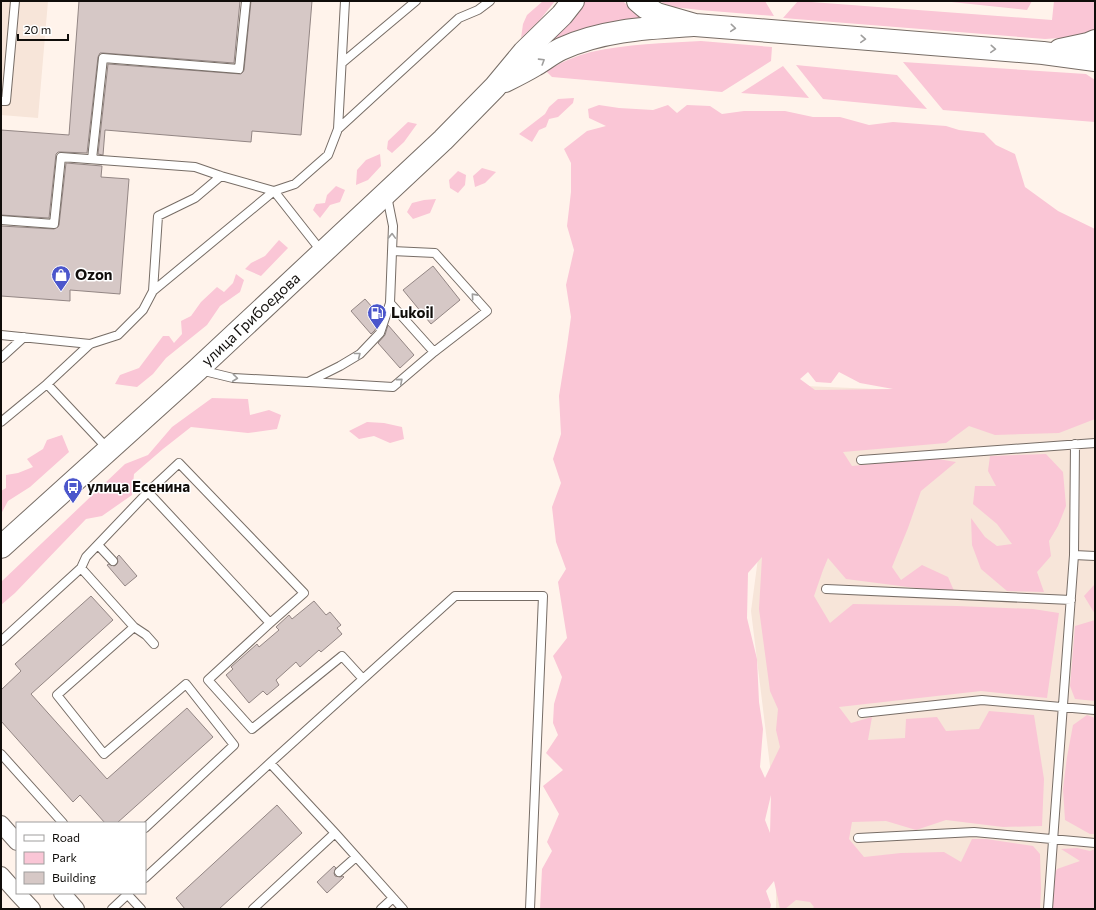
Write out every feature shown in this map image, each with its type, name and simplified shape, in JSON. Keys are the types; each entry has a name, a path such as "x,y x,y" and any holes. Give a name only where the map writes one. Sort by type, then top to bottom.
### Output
{"main road":[{"path":"495,87 524,52 562,16 573,1"},
{"path":"638,1 657,14 695,25"},
{"path":"495,87 560,49 585,39 642,29 695,25 1043,53 1088,44 1095,55"},
{"name":"улица Грибоедова","path":"1,547 197,370 443,140 495,87"}],"street":[{"path":"1,824 16,841"},
{"path":"1,875 16,892"},
{"path":"18,894 32,909"},
{"path":"63,894 76,909"}],"lane":[{"path":"1,101 6,101 15,1"},
{"path":"92,159 103,58 239,69 246,1"},
{"path":"1,335 90,344 118,335 143,310 153,291 274,191 295,184 328,155 338,129 345,1"},
{"path":"342,63 416,1"},
{"path":"338,129 459,18 478,10 490,1"},
{"path":"1,220 54,224 61,157 195,167 274,191 322,253"},
{"path":"153,291 158,216 194,198 221,176"},
{"path":"308,382 360,354 380,333 390,304 392,226 387,193"},
{"path":"197,370 233,378 393,387 486,311 435,253 392,251"},
{"path":"390,304 434,352"},
{"path":"1,358 24,337"},
{"path":"1,422 47,384 90,344"},
{"path":"47,384 108,450"},
{"path":"861,460 1095,443"},
{"path":"1048,909 1074,555 1075,444"},
{"path":"1,641 81,568 86,557 148,492 179,463 304,593 208,680 252,729 342,656 362,679"},
{"path":"148,492 270,623"},
{"path":"98,545 113,561"},
{"path":"1074,555 1095,556"},
{"path":"81,568 134,627 146,635 154,644"},
{"path":"826,589 1071,600"},
{"path":"146,875 455,596 543,596 530,909"},
{"path":"134,627 57,695 104,754 186,684 234,745 146,827"},
{"path":"862,713 982,700 1095,710"},
{"path":"1,754 62,822"},
{"path":"270,763 403,909"},
{"path":"858,838 974,832 1095,843"},
{"path":"253,909 335,833"},
{"path":"340,872 356,857"},
{"path":"112,909 128,894 141,909"},
{"path":"381,909 393,898"}],"shaded area":[{"path":"1,1 48,1 38,118 1,115"},
{"path":"781,385 899,390 1095,386 1095,909 776,909 776,815 751,611"}],"green space":[{"path":"543,1 555,1 539,21 521,38 523,24 527,15"},
{"path":"584,1 623,1 650,19 607,24 582,29 565,35 538,48 564,25"},
{"path":"658,1 765,1 774,16 673,7"},
{"path":"798,1 1052,20 1054,1 1095,1 1095,29 1076,37 1045,39 783,18"},
{"path":"942,1 1032,1 1027,10"},
{"path":"701,41 772,47 771,61 722,92 552,77 546,71 573,58 605,49 646,44"},
{"path":"903,62 1086,74 1095,80 1095,122 943,110"},
{"path":"796,65 897,75 927,109 823,99"},
{"path":"783,66 809,98 741,93"},
{"path":"574,98 573,103 558,117 549,119 546,127 539,130 532,142 519,134 545,114 549,107 558,99"},
{"path":"599,105 653,110 668,105 677,113 687,105 710,106 722,114 744,111 785,111 813,117 840,117 869,125 893,122 946,126 959,130 984,133 996,145 1015,154 1025,187 1058,211 1095,229 1095,419 1059,433 995,435 969,426 946,443 843,452 852,466 932,458 956,462 921,491 892,567 901,580 922,565 948,577 955,593 846,579 828,558 814,596 830,623 853,604 1033,609 1059,613 1047,698 981,691 839,707 851,723 872,717 868,740 905,738 906,719 937,717 946,731 979,729 989,711 1034,715 1044,779 1042,826 1003,827 946,820 916,830 886,821 852,822 849,839 864,857 901,853 944,852 961,862 972,839 986,839 1033,846 1040,854 1040,909 812,909 814,907 810,902 796,900 785,909 780,909 774,881 766,891 771,905 770,909 540,909 542,869 552,851 547,842 559,814 543,786 563,770 546,753 558,735 553,723 554,704 562,677 553,656 567,638 558,582 566,569 556,542 552,507 561,483 553,459 561,434 559,396 571,317 566,285 574,250 567,226 571,192 571,163 564,149 587,131 606,126 589,118 588,109","holes":["808,372 816,382 831,383 839,372 860,383 893,389 815,390 800,379","762,557 759,609 770,691 778,709 776,730 780,747 765,778 760,767 763,729 759,702 757,659 747,618 748,573","771,795 770,833 765,820"]},
{"path":"408,122 417,124 404,142 392,153 387,149 388,141"},
{"path":"380,154 381,166 368,180 356,185 357,170 366,160"},
{"path":"482,168 496,172 485,183 475,187 473,176"},
{"path":"458,171 466,175 465,185 458,193 450,188 449,180"},
{"path":"336,186 345,190 340,202 330,205 320,218 313,210 316,204 325,203 327,195"},
{"path":"436,199 430,213 413,219 407,212 412,203"},
{"path":"279,240 288,248 261,276 245,269 251,263 265,256"},
{"path":"236,274 244,280 240,292 220,306 207,325 166,358 153,374 137,387 115,384 120,375 139,368 163,336 169,336 174,343 182,334 181,321 191,316 201,302 217,287 224,292 233,283"},
{"path":"212,398 248,399 250,415 269,410 281,415 277,429 248,433 191,427 134,474 132,495 102,516 86,519 15,593 1,605 1,582 125,464 148,455 172,427"},
{"path":"367,422 384,423 402,427 404,439 390,443 374,436 359,439 349,431"},
{"path":"62,435 69,452 30,487 8,501 1,514 1,491 6,488 6,475 18,473 33,467 27,459 43,449 47,440"},
{"path":"1046,454 1063,472 1066,506 1058,526 1049,541 1051,556 1037,572 1044,592 1007,591 981,569 972,545 971,518 985,537 997,546 1012,544 997,524 973,504 975,486 996,486 988,471 990,456"},
{"path":"1094,585 1095,587 1095,614 1084,596"},
{"path":"1095,620 1095,701 1075,699 1070,686 1075,626"},
{"path":"1087,715 1095,718 1095,834 1090,834 1065,820 1063,789 1073,725"},
{"path":"1077,848 1090,851 1095,849 1095,909 1050,909 1051,881 1057,869 1080,861 1061,849"}],"building":[{"path":"79,1 240,1 234,63 100,53 98,57 87,153 58,152 56,154 49,218 1,215 1,130 69,135"},
{"path":"251,1 312,1 301,135 252,131 251,142 105,130 103,155 98,154 108,64 241,74 244,70"},
{"path":"66,163 102,166 101,177 129,179 120,294 70,290 70,301 1,296 1,226 54,229 58,227"},
{"path":"433,266 460,300 431,324 403,290"},
{"path":"365,299 380,316 375,330 371,334 351,311"},
{"path":"388,325 414,355 400,368 378,343 385,335"},
{"path":"119,555 137,576 125,586 107,565 116,565 118,562 117,557"},
{"path":"91,596 113,620 31,694 107,779 187,708 213,737 118,822 104,822 80,795 73,802 1,721 1,690 21,671 15,664"},
{"path":"314,601 326,615 330,612 341,625 337,628 342,634 321,652 319,650 300,667 296,662 276,680 279,685 267,695 263,691 249,703 226,675 233,669 231,667 257,644 259,647 279,630 276,627 289,615 292,619"},
{"path":"277,805 302,833 219,909 185,909 176,898"},
{"path":"334,866 336,868 334,873 335,876 344,877 327,893 317,882"}],"place":[{"name":"Ozon","path":"61,292"},
{"name":"Lukoil","path":"377,330"},
{"name":"улица Есенина","path":"73,504"}]}
